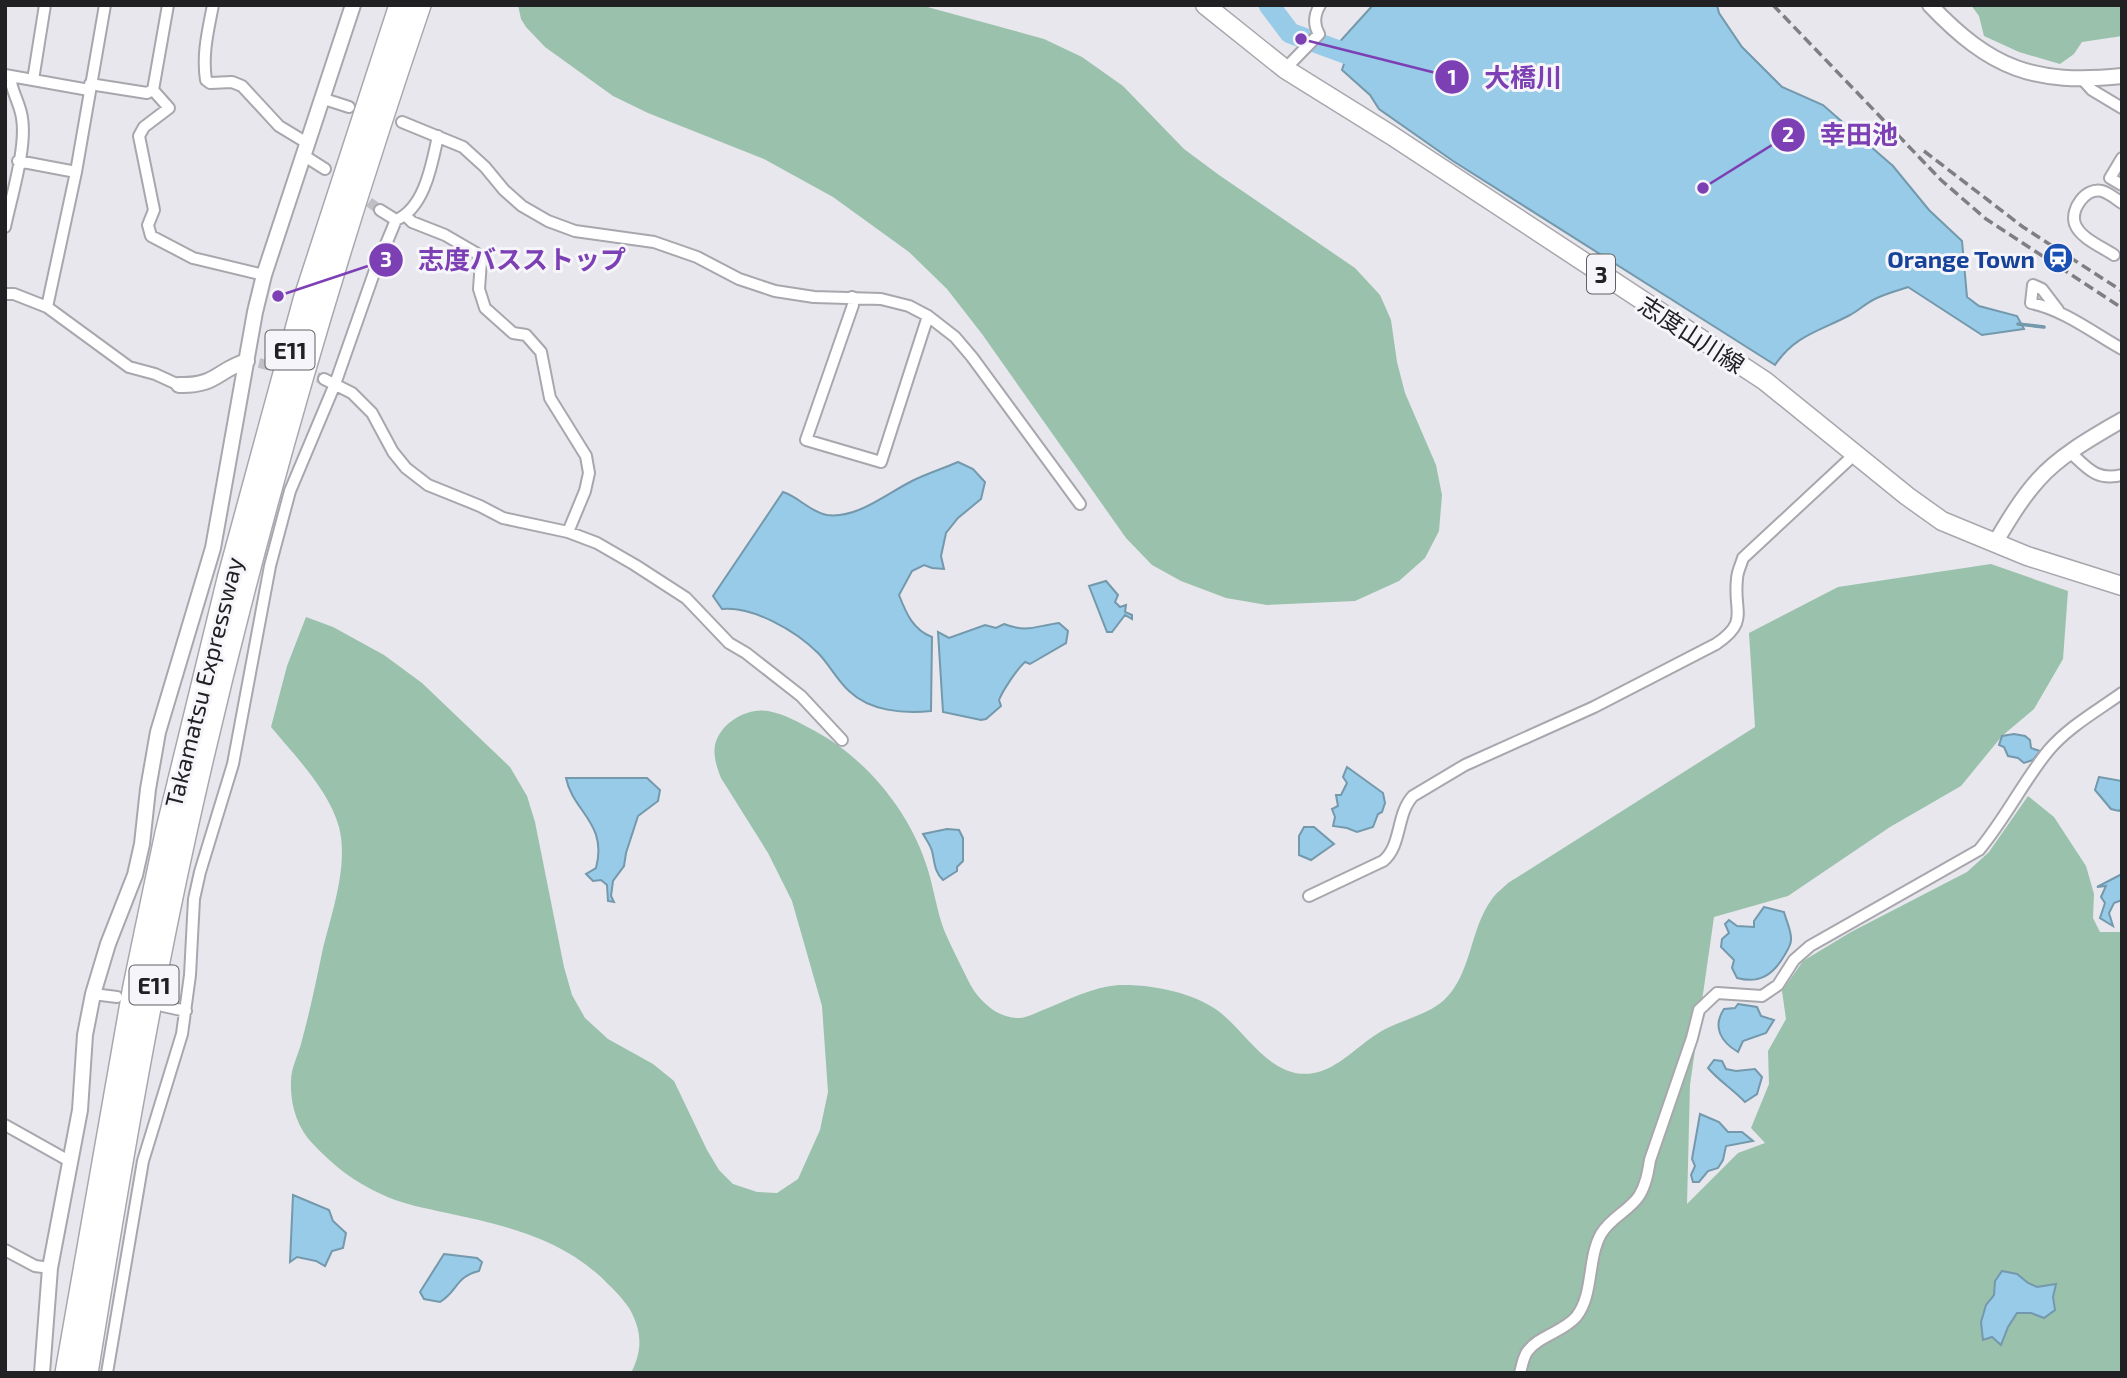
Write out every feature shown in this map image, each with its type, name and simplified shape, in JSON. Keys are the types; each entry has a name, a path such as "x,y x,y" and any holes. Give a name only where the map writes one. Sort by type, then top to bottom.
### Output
{"highway":[{"name":"Takamatsu Expressway","path":"66,1373 134,986 166,833 228,579 304,300 400,5"},
{"name":"Takamatsu Expressway","path":"87,1373 152,991 185,835 240,601 306,363 420,5"}],"main road":[{"name":"志度山川線","path":"1205,5 1285,69 1391,135 1765,382 1942,521 1995,543 2122,586"}],"street":[{"path":"33,80 45,5"},
{"path":"47,307 76,172 105,5"},
{"path":"153,90 168,5"},
{"path":"213,5 204,48 206,80 210,83 232,82 242,86 279,126 325,169"},
{"path":"42,1373 50,1268 80,1110 85,1035 93,994 108,944 135,874 142,844 158,732 213,548 253,362 264,275 353,5"},
{"path":"1285,69 1319,34 1315,27 1315,14 1320,5"},
{"path":"1930,5 1951,28 2006,66 2036,75 2082,80 2122,76"},
{"path":"5,227 10,175 18,161 23,137 22,117 8,75 147,93 153,90"},
{"path":"2082,80 2092,90 2122,108"},
{"path":"153,90 169,108 144,127 139,136 153,210 148,225 151,236 193,258 264,275"},
{"path":"321,98 349,107"},
{"path":"402,122 463,147 522,206 548,221 575,231 653,242 698,257 739,279 775,291 814,297 881,299 909,306 928,316 955,337 972,357 1080,504"},
{"path":"107,1373 143,1161 182,1034 190,975 194,899 233,764 270,566 290,491 330,381 374,273 401,218 416,205 438,135"},
{"path":"2122,158 2110,178 2122,185"},
{"path":"18,161 76,172"},
{"path":"2114,255 2081,233 2075,223 2074,213 2084,196 2095,191 2103,191 2122,203"},
{"path":"380,210 445,235 476,253 481,261 479,289 485,308 513,333 526,335 541,352 550,398 586,456 589,473 585,491 568,532"},
{"path":"5,294 14,294 47,307 129,367 155,374 179,385 197,386 214,380 235,365 253,362"},
{"path":"852,297 853,305 806,440 881,462 928,316"},
{"path":"2058,310 2072,321 2122,349"},
{"path":"330,381 352,393 372,413 393,452 406,468 428,485 503,518 568,532 597,543 686,598 729,643 801,696 842,740"},
{"path":"1995,543 2039,479 2070,453 2122,420"},
{"path":"2070,453 2089,470 2106,479 2122,475"},
{"path":"1309,896 1391,855 1406,803 1413,796 1465,765 1594,707 1716,644 1732,633 1738,620 1737,578 1743,558 1855,454"},
{"path":"1520,1373 1526,1354 1534,1345 1577,1316 1600,1237 1611,1219 1638,1197 1647,1180 1650,1160 1699,1010 1717,993 1762,996 1778,985 1794,960 1810,946 1979,850 2049,749 2075,726 2122,693"},
{"path":"93,994 117,997"},
{"path":"163,1006 186,1011"},
{"path":"5,1125 71,1162"},
{"path":"5,1250 35,1266 50,1268"}],"green space":[{"path":"518,5 920,5 1044,39 1082,57 1123,86 1184,149 1355,268 1380,295 1391,320 1405,393 1436,465 1442,495 1439,531 1425,558 1399,581 1355,601 1267,605 1226,598 1181,581 1152,565 1126,538 982,334 947,289 909,252 833,197 764,159 648,113 613,96 545,47 526,27"},
{"path":"1971,5 2122,5 2122,36 2082,42 2074,54 2060,64 2019,52 1984,36 1979,16"},
{"path":"1991,564 2068,591 2063,659 2034,709 2002,736 1961,786 1890,827 1788,896 1714,917 1690,1085 1687,1204 1738,1153 1765,1143 1751,1128 1769,1084 1768,1051 1786,1019 1782,991 1803,961 1851,932 1967,872 1989,852 2028,796 2054,817 2086,866 2094,894 2093,918 2100,932 2120,932 2122,929 2122,1373 631,1373 639,1348 639,1332 633,1316 616,1292 584,1263 528,1234 489,1222 405,1203 371,1189 344,1172 321,1152 307,1138 296,1115 291,1076 308,1018 334,907 342,858 339,827 328,800 271,727 287,666 306,617 333,627 384,655 422,683 510,767 527,796 535,822 564,967 572,995 585,1018 608,1039 653,1064 674,1081 707,1150 719,1170 733,1184 757,1192 777,1193 798,1179 820,1130 828,1092 822,1006 792,901 768,853 721,778 717,766 715,745 718,737 735,718 760,710 792,719 834,743 869,772 885,790 910,828 920,849 944,930 967,978 978,996 995,1011 1005,1016 1023,1018 1099,988 1119,985 1157,988 1196,998 1217,1010 1261,1053 1285,1070 1314,1073 1339,1062 1385,1029 1428,1011 1443,1001 1460,978 1484,911 1508,883 1755,727 1749,633 1838,587"}],"water":[{"path":"1373,5 1717,5 1719,13 1742,47 1782,87 1823,105 1893,166 1929,210 1962,241 1967,297 1979,306 2017,316 2024,329 1982,335 1908,287 1877,298 1800,340 1775,365 1453,161 1379,109 1370,95 1342,70 1345,61 1334,48"},
{"path":"958,462 973,469 985,482 981,499 958,518 946,533 941,556 944,569 924,565 912,571 899,595 915,625 932,637 931,711 887,710 857,698 818,653 798,636 760,616 734,609 722,609 713,596 783,492 821,513 838,515 860,509 912,481"},
{"path":"1106,581 1118,595 1115,602 1120,607 1126,605 1125,612 1132,615 1132,619 1125,615 1112,632 1107,632 1089,586"},
{"path":"1059,623 1068,631 1066,643 1030,664 1025,662 1014,674 999,700 1001,706 986,719 943,712 938,632 949,638 985,625 996,628 1004,624 1031,628"},
{"path":"2002,736 2025,736 2030,740 2031,748 2040,751 2033,760 2024,763 2018,758 2008,756 2004,747 1999,745"},
{"path":"1347,767 1383,793 1385,803 1373,827 1357,832 1333,826 1335,817 1332,809 1338,806 1336,795 1341,795 1347,783 1343,777"},
{"path":"2099,777 2122,781 2122,808 2119,811 2111,809 2095,790"},
{"path":"566,778 647,778 660,790 658,801 638,816 624,866 613,881 611,896 614,902 608,901 607,885 601,880 593,881 586,874 596,868 597,840 594,829 575,800"},
{"path":"1304,827 1314,827 1334,844 1311,860 1299,855 1299,836"},
{"path":"947,829 959,830 963,838 963,861 957,871 943,880 936,870 931,849 923,834"},
{"path":"2122,874 2122,900 2114,903 2109,913 2113,926 2100,918 2105,903 2101,897 2106,886 2097,887"},
{"path":"1764,907 1784,912 1791,933 1790,946 1770,973 1759,979 1737,978 1732,968 1734,960 1721,947 1722,939 1729,933 1725,924 1729,920 1737,926 1754,927 1754,921"},
{"path":"1738,1004 1757,1007 1761,1016 1774,1020 1766,1033 1743,1041 1738,1052 1723,1039 1719,1022 1724,1009 1735,1008"},
{"path":"1714,1060 1722,1061 1726,1069 1755,1069 1762,1077 1757,1094 1745,1102 1708,1068"},
{"path":"1700,1114 1719,1122 1728,1132 1742,1132 1753,1141 1726,1146 1718,1168 1708,1171 1699,1182 1693,1182 1691,1175 1695,1166 1692,1159"},
{"path":"293,1195 329,1210 333,1221 346,1233 343,1248 332,1251 325,1266 297,1257 290,1262"},
{"path":"444,1254 477,1258 482,1262 479,1271 465,1277 440,1302 424,1299 420,1292"},
{"path":"2002,1271 2017,1274 2037,1287 2056,1284 2053,1297 2055,1310 2044,1318 2031,1313 2017,1313 2001,1345 1992,1337 1983,1340 1981,1322 1986,1305 1994,1295 1995,1281"}],"waterway":[{"path":"1269,5 1290,33 1361,59"},
{"path":"2018,324 2044,327"}],"tunnel":[{"path":"357,193 380,210"},
{"path":"259,363 324,379"}],"railway":[{"path":"1773,5 1941,180 1986,219 2122,308"},
{"path":"1924,151 2023,227 2122,291"}],"place":[{"name":"大橋川","path":"1301,39"},
{"name":"幸田池","path":"1703,188"},
{"name":"Orange Town","path":"2058,258"},
{"name":"志度バスストップ","path":"278,296"}]}
